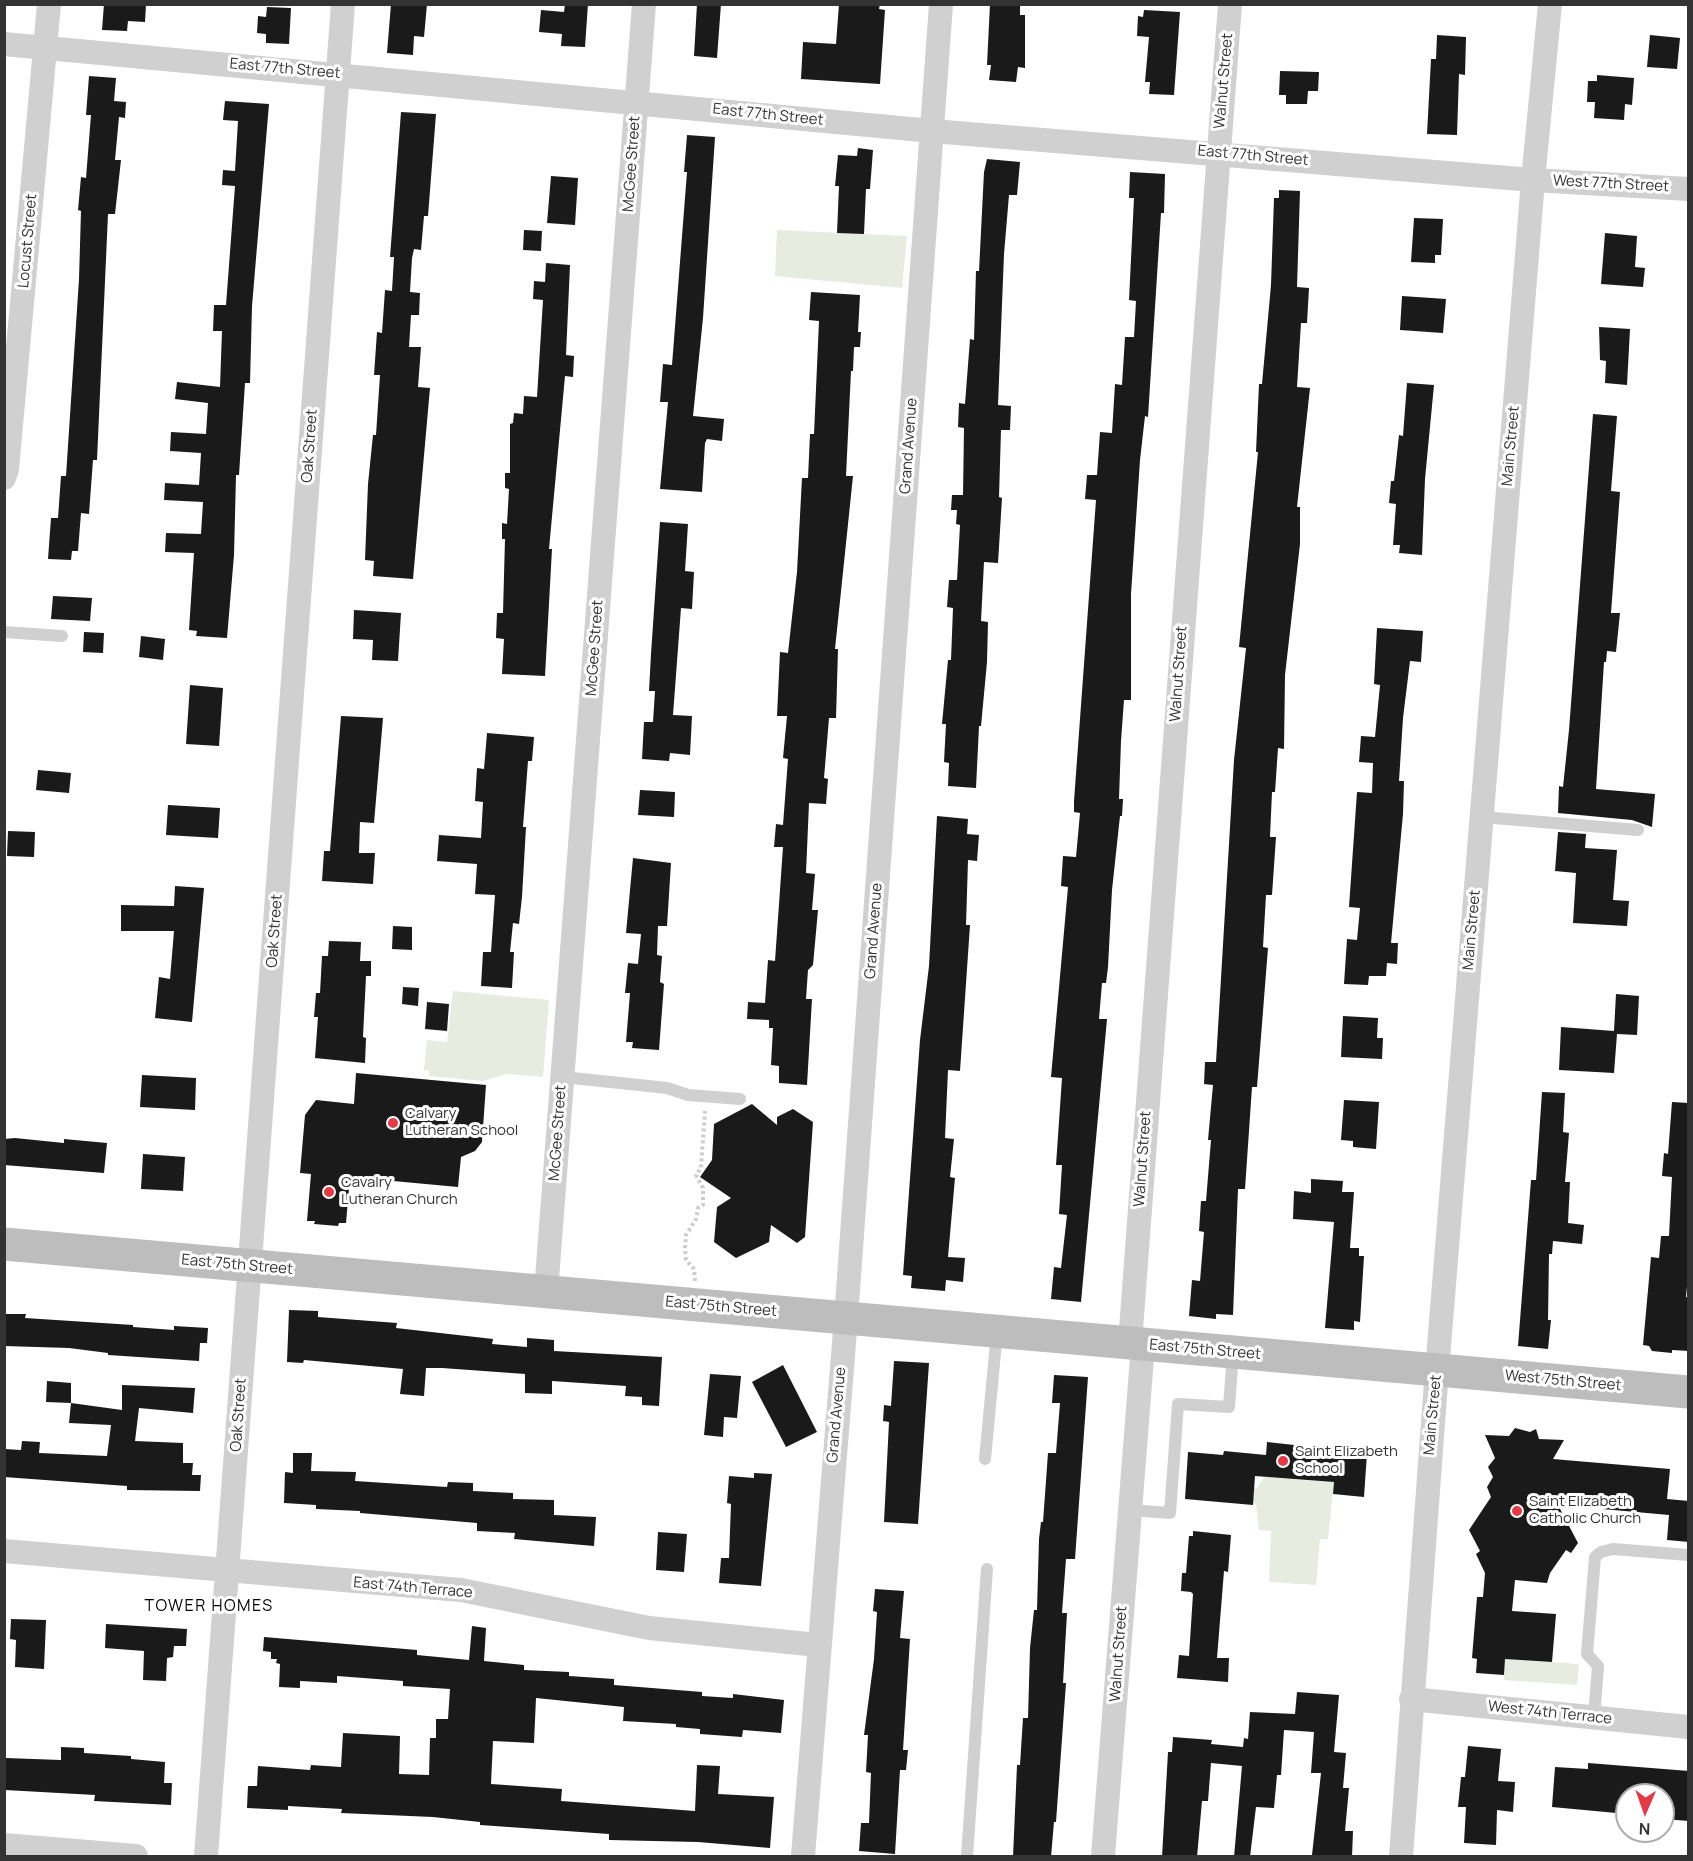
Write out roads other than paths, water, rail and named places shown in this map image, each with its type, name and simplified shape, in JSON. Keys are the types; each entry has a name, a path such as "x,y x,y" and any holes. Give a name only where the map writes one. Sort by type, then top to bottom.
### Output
{"main road":[{"name":"East 75th Street","path":"4,1244 1437,1370"},
{"name":"West 75th Street","path":"1437,1370 1689,1392"}],"street":[{"name":"Locust Street","path":"4,478 49,4"},
{"name":"Oak Street","path":"206,1857 343,4"},
{"name":"McGee Street","path":"546,1292 644,4"},
{"name":"Grand Avenue","path":"803,1857 846,1318 941,4"},
{"name":"Walnut Street","path":"1103,1857 1130,1510 1137,1344 1230,4"},
{"name":"Main Street","path":"1401,1857 1437,1370 1533,180 1550,4"},
{"name":"East 77th Street","path":"4,44 46,46 932,131 1533,180"},
{"name":"West 77th Street","path":"1533,180 1689,189"},
{"name":"East 74th Terrace","path":"4,1551 227,1572 461,1590 649,1628 819,1645"},
{"name":"West 74th Terrace","path":"1411,1700 1689,1727"},
{"path":"4,1845 136,1857"}],"lane":[{"path":"4,632 62,636"},
{"path":"1482,816 1638,830"},
{"path":"563,1077 667,1088 688,1095 740,1099"},
{"path":"985,1459 997,1332"},
{"path":"1130,1510 1170,1513 1178,1404 1229,1407 1233,1352"},
{"path":"1594,1717 1598,1666 1587,1654 1595,1557 1601,1552 1613,1549 1689,1555"},
{"path":"968,1857 987,1569"}],"place":[{"name":"Calvary Lutheran School","path":"393,1123"},
{"name":"Cavalry Lutheran Church","path":"329,1192"},
{"name":"Saint Elizabeth School","path":"1283,1461"},
{"name":"Saint Elizabeth Catholic Church","path":"1517,1511"}],"district":[{"name":"TOWER HOMES","path":"209,1607"}]}
